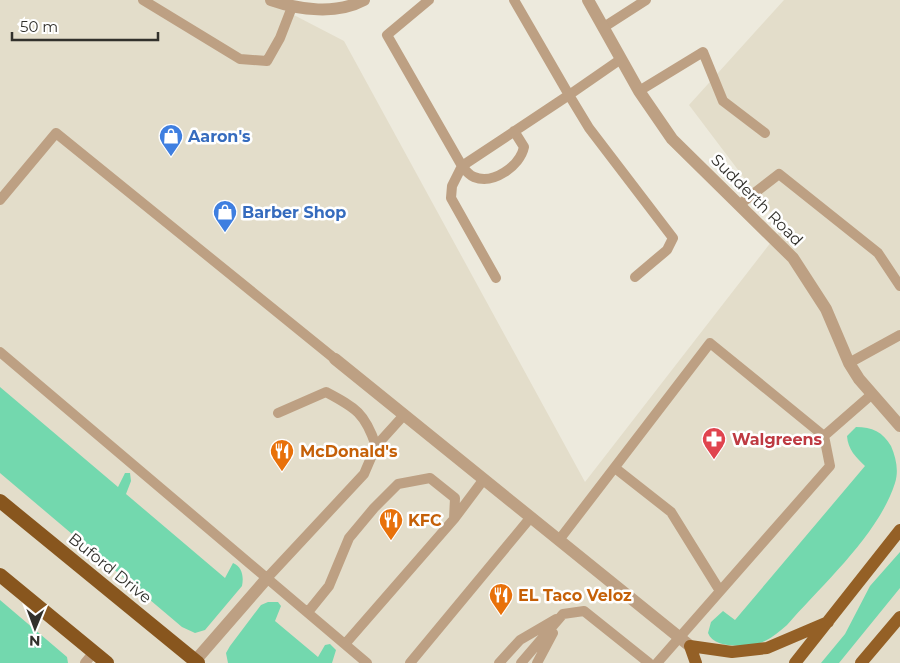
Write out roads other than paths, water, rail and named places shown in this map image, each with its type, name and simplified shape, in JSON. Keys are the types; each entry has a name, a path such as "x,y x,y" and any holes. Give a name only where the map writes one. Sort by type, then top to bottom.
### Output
{"highway":[{"name":"Buford Drive","path":"0,501 196,662"},
{"path":"0,575 89,658 107,663"}],"main road":[{"path":"795,663 900,530"},
{"path":"861,663 900,617"},
{"path":"696,663 690,646 732,652 768,648 830,621"}],"street":[{"path":"271,0 292,7 317,10 361,2"},
{"name":"Sudderth Road","path":"588,0 639,91 672,139 794,258 826,310 849,362 871,395 900,426"},
{"path":"335,359 690,646"},
{"path":"196,662 268,577"}],"lane":[{"path":"143,0 240,59 267,61 280,38 292,7"},
{"path":"429,0 387,35 462,166 472,177 487,180 514,167 524,147 514,131"},
{"path":"514,0 589,128 673,238 667,250 636,277"},
{"path":"604,27 646,0"},
{"path":"639,91 704,52 723,101 765,132"},
{"path":"496,278 451,198 452,186 462,166 621,59"},
{"path":"0,200 56,133 335,359"},
{"path":"740,205 779,174 878,253 900,286"},
{"path":"849,362 900,335"},
{"path":"560,540 710,343 824,436 830,466 657,663"},
{"path":"0,352 268,577 367,663"},
{"path":"278,413 326,392 353,407 368,424 376,446"},
{"path":"824,436 871,395"},
{"path":"268,577 364,474 376,446 404,415"},
{"path":"615,468 671,512 720,591"},
{"path":"308,612 329,586 348,538 398,484 430,478 455,498 454,518"},
{"path":"345,644 454,518 484,479"},
{"path":"410,663 531,517"},
{"path":"499,663 520,640 563,614 584,612 648,663"},
{"path":"521,663 563,614"},
{"path":"537,663 563,614"}],"place":[{"name":"Aaron's","path":"171,157"},
{"name":"Barber Shop","path":"225,233"},
{"name":"Walgreens","path":"714,460"},
{"name":"McDonald's","path":"282,472"},
{"name":"KFC","path":"391,541"},
{"name":"EL Taco Veloz","path":"501,616"}]}
